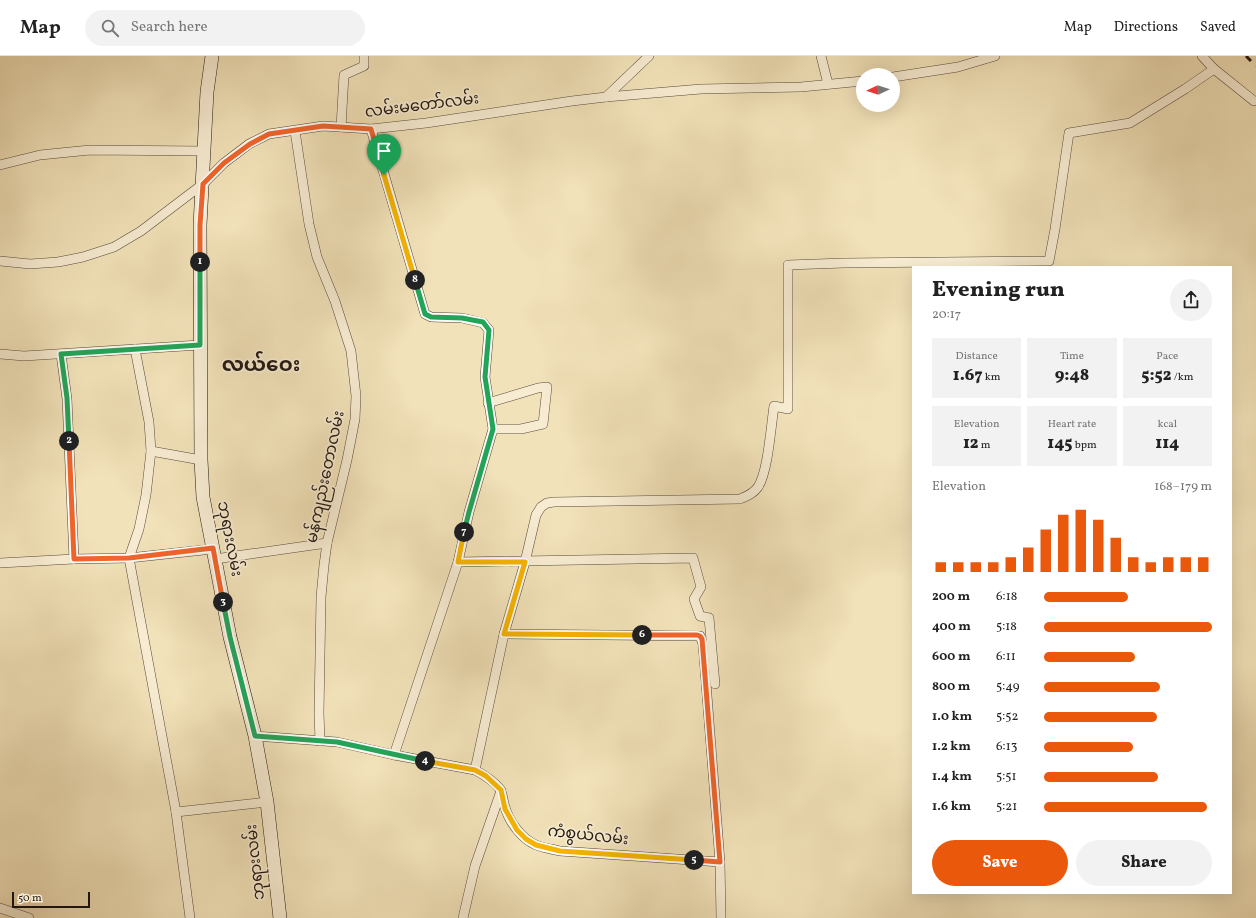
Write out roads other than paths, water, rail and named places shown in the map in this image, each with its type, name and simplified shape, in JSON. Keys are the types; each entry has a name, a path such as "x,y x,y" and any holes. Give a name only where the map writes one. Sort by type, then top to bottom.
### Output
{"street":[{"name":"ဘုရားလမ်း","path":"212,56 207,92 200,225 200,460 204,497 230,637 255,736 266,802 280,918"},
{"path":"341,127 344,75 364,66 364,56"},
{"path":"606,97 649,56"},
{"path":"821,56 828,84"},
{"path":"900,75 958,67 977,59 995,56"},
{"path":"1202,56 1214,69 1254,101"},
{"path":"475,770 504,634 525,562 536,515 541,507 547,503 740,499 750,495 758,486 764,474 774,406 788,409 788,265 1049,261 1069,133 1130,123 1214,69"},
{"name":"လမ်းမတော်လမ်း","path":"0,262 30,264 58,262 83,257 114,248 141,231 203,184 224,163 250,144 269,134 323,126 371,129 426,123 606,97 701,89 801,87 856,82"},
{"path":"371,129 425,314 431,317 462,318 483,322 489,330 485,371 488,403 493,429 469,512 458,562 394,755"},
{"name":"မန်ကျည်းတောလမ်း","path":"295,131 309,224 317,257 335,301 351,351 356,396 355,419 347,460 327,543 321,597 320,741"},
{"path":"0,165 40,155 83,151 204,150"},
{"path":"0,354 24,356 200,345"},
{"path":"136,349 147,409 151,451 140,529 129,558 176,812 190,918"},
{"path":"61,354 67,398 74,559"},
{"path":"488,403 538,388 547,387 543,424 521,429 493,429"},
{"path":"151,451 200,460"},
{"path":"0,563 214,554 327,543"},
{"path":"458,562 693,558 700,588 694,599 700,616 709,618 715,684"},
{"path":"504,634 700,636 703,644 720,862 721,918"},
{"path":"255,736 337,742 394,755 475,770 486,776 501,790 475,866 463,918"},
{"name":"ကံစွယ်လမ်း","path":"501,790 505,809 511,821 526,839 536,845 560,851 720,862"},
{"path":"176,812 266,802"},
{"path":"0,908 29,918"}],"railway":[{"path":"1246,56 1256,66"}],"district":[{"name":"လယ်ဝေး","path":"261,366"}]}
